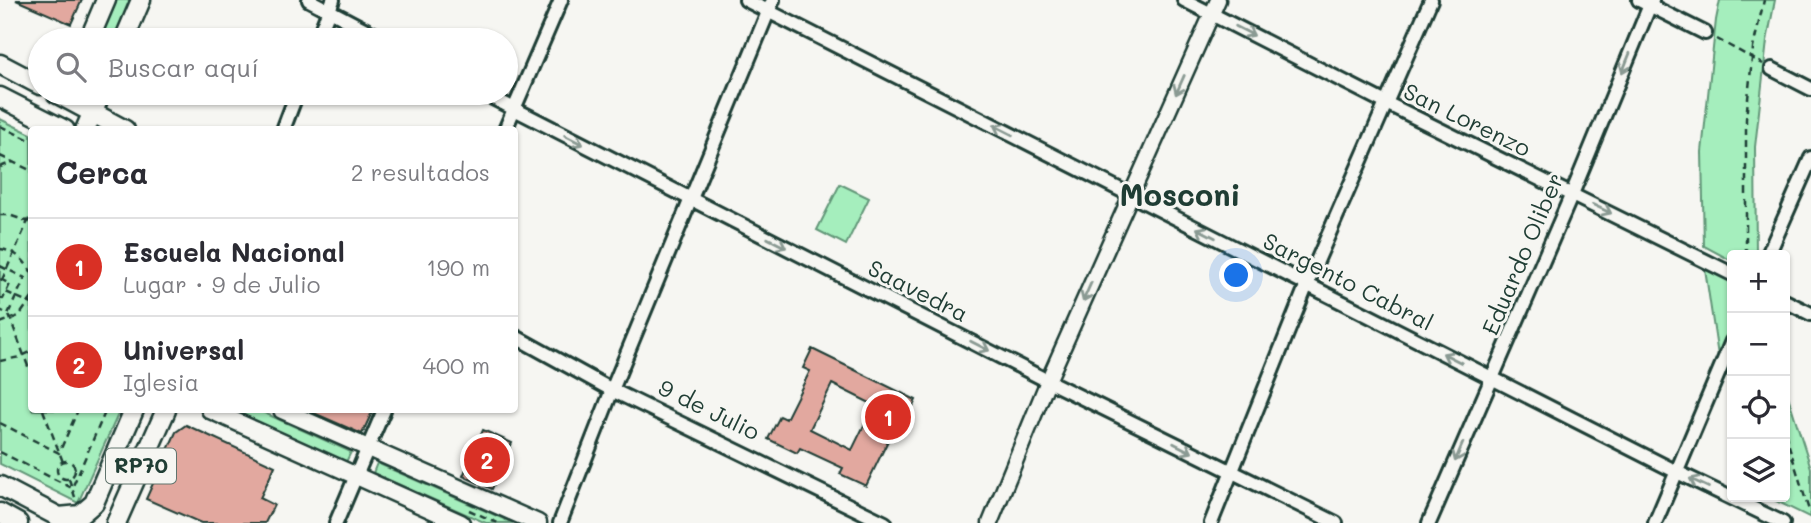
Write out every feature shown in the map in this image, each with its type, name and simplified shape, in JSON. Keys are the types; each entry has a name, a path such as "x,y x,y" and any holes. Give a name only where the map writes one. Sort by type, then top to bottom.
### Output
{"main road":[{"path":"94,28 106,0"},
{"path":"129,28 141,0"},
{"path":"0,64 28,79"},
{"path":"0,97 57,126"},
{"path":"59,126 61,105"},
{"path":"81,105 118,126"},
{"path":"87,126 96,105"},
{"path":"0,486 59,517 80,515 94,503 133,413"},
{"name":"RP70","path":"116,523 165,413"},
{"path":"217,413 461,523"},
{"path":"289,413 538,523"},
{"path":"0,513 18,523"}],"street":[{"path":"309,0 331,5 366,28"},
{"path":"518,98 561,0"},
{"name":"Sargento Cabral","path":"746,0 771,6 1130,195 1676,472 1783,523"},
{"name":"San Lorenzo","path":"1184,0 1727,272"},
{"path":"990,523 1048,381 1219,0"},
{"path":"1211,523 1307,285 1431,0"},
{"path":"1647,2 1705,33"},
{"name":"Eduardo Oliber","path":"1429,523 1572,194 1647,2"},
{"path":"322,28 331,5"},
{"path":"560,523 612,390 771,6"},
{"path":"1772,69 1811,89"},
{"path":"285,126 293,105"},
{"name":"Saavedra","path":"506,105 1048,381 1336,523"},
{"path":"507,126 515,105"},
{"path":"1770,250 1811,158"},
{"path":"1790,304 1811,314"},
{"name":"9 de Julio","path":"518,337 612,390 885,523"},
{"path":"1655,523 1727,353"},
{"path":"336,523 383,413"}],"path":[{"path":"1746,250 1746,119 1752,58 1764,0"},
{"path":"1705,33 1772,69"},
{"path":"0,125 28,139"},
{"path":"0,156 28,169"},
{"path":"0,167 13,162"},
{"path":"0,215 9,215 28,223"},
{"path":"0,297 3,299 10,284 1,280 28,225"},
{"path":"0,249 14,253 28,268"},
{"path":"0,266 25,278"},
{"path":"28,277 8,314 28,368"},
{"path":"6,292 28,303"},
{"path":"0,323 19,316 28,306"},
{"path":"0,310 8,314"},
{"path":"0,361 28,353"},
{"path":"44,413 63,462"},
{"path":"59,453 77,413"},
{"path":"0,452 72,488 105,413"},
{"path":"0,423 59,453"},
{"path":"1787,439 1811,517"},
{"path":"63,462 69,462 73,466 74,472 69,478 63,479 57,473 58,465 63,462"}],"green space":[{"path":"116,0 132,0 120,28 103,28"},
{"path":"1720,0 1775,0 1767,41 1755,147 1756,250 1727,250 1727,258 1704,246 1702,152"},
{"path":"0,119 28,133 28,413 119,413 78,503 0,464"},
{"path":"840,184 869,198 846,245 817,230"},
{"path":"1705,269 1727,279 1727,335 1718,356"},
{"path":"1790,403 1811,468 1811,518 1778,502 1790,502"},
{"path":"239,413 265,413 351,452 346,462"},
{"path":"377,463 513,523 486,523 373,473"}],"building":[{"path":"16,0 82,0 71,24"},
{"path":"812,349 916,400 905,423 898,420 866,486 840,474 843,468 800,448 797,453 768,439 780,416 786,419 810,371 803,368","holes":["832,384 874,405 852,450 810,429"]},
{"path":"314,413 372,413 362,434"},
{"path":"186,425 275,466 260,498 274,505 265,523 201,523 146,499 176,432"},
{"path":"483,430 512,443 492,489 463,476"}],"place":[{"name":"Escuela Nacional","path":"888,417"},
{"name":"Universal","path":"487,460"}],"district":[{"name":"Mosconi","path":"1180,196"}]}
